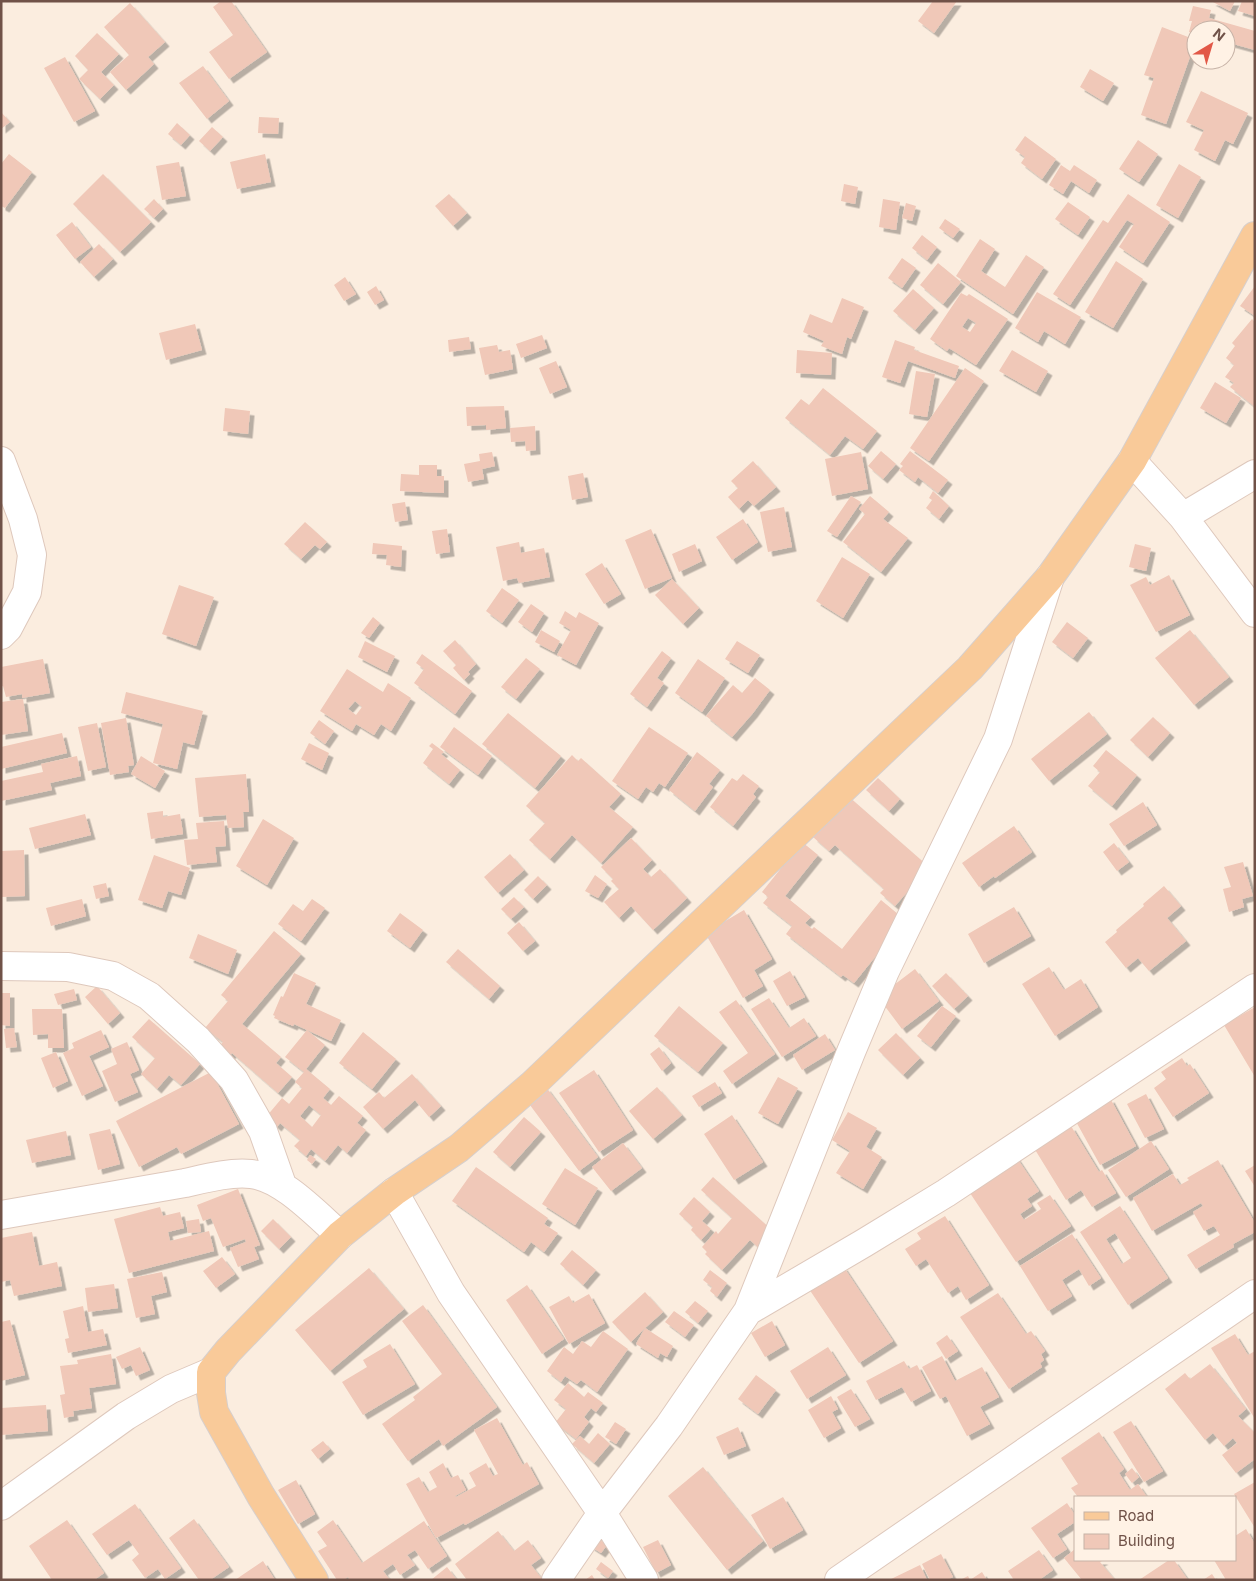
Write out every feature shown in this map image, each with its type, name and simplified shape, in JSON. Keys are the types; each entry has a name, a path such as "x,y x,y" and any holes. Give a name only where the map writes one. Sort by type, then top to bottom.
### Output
{"main road":[{"path":"314,1580 261,1496 214,1412 211,1393 211,1372 228,1351 340,1235 394,1192 458,1148 533,1084 970,668 1050,577 1132,461 1255,236"}],"street":[{"path":"1,461 23,519 32,555 27,592 8,628 1,635"},
{"path":"1132,461 1183,517 1255,614"},
{"path":"1183,517 1255,474"},
{"path":"556,1580 602,1513 669,1426 748,1310 885,971 998,739 1050,577"},
{"path":"1,966 68,967 113,976 149,996 198,1040 234,1080 263,1131 282,1185"},
{"path":"748,1310 946,1193 1255,988"},
{"path":"1,1215 186,1183 216,1176 252,1174 282,1185 340,1235"},
{"path":"394,1192 451,1293 602,1513 644,1580"},
{"path":"839,1580 1255,1294"},
{"path":"1,1506 126,1416 171,1389 211,1372"}],"building":[{"path":"221,1 231,1 267,52 229,79 209,52 233,35 213,7"},
{"path":"933,1 957,1 934,33 918,21"},
{"path":"1211,1 1235,1 1230,11"},
{"path":"1242,1 1255,1 1255,16 1238,11"},
{"path":"130,3 165,42 148,57 154,64 126,90 110,72 129,55 104,27"},
{"path":"1193,6 1211,10 1209,18 1216,20 1189,20"},
{"path":"1236,26 1255,31 1255,50 1236,45"},
{"path":"1162,27 1186,36 1186,68 1166,124 1141,115 1154,78 1144,75"},
{"path":"97,33 119,54 101,72 114,85 100,99 79,79 88,70 75,56"},
{"path":"65,57 95,111 74,122 44,68"},
{"path":"203,66 229,101 207,119 179,83"},
{"path":"1090,69 1114,83 1103,101 1080,87"},
{"path":"1201,91 1248,113 1233,144 1225,140 1215,161 1194,150 1204,130 1186,122"},
{"path":"1,112 10,122 1,129"},
{"path":"259,117 279,118 278,134 258,133"},
{"path":"177,123 190,135 181,145 168,134"},
{"path":"212,127 223,137 210,151 199,141"},
{"path":"1025,136 1056,159 1042,179 1021,163 1025,157 1015,150"},
{"path":"1138,140 1158,154 1139,182 1119,169"},
{"path":"9,154 32,172 5,208 1,206 1,164"},
{"path":"265,154 271,182 237,189 230,162"},
{"path":"179,162 186,196 162,200 156,166"},
{"path":"1179,164 1201,177 1178,218 1156,205"},
{"path":"1061,165 1070,171 1074,165 1097,180 1089,193 1071,181 1063,194 1049,185"},
{"path":"103,174 151,222 120,252 73,204"},
{"path":"844,184 858,187 855,204 841,201"},
{"path":"449,194 467,213 453,226 435,206"},
{"path":"1128,194 1170,222 1143,263 1119,247 1134,224 1127,220 1070,305 1053,294 1103,220 1108,223"},
{"path":"154,199 163,209 154,218 144,209"},
{"path":"883,199 900,202 896,230 879,227"},
{"path":"1068,202 1090,217 1078,235 1055,219"},
{"path":"906,203 916,206 912,221 902,218"},
{"path":"945,219 960,229 953,238 939,228"},
{"path":"72,222 91,247 75,259 56,235"},
{"path":"922,235 937,247 927,260 912,248"},
{"path":"980,239 995,249 981,271 1005,287 1026,255 1044,267 1013,314 956,276"},
{"path":"99,244 113,259 94,277 80,262"},
{"path":"902,258 916,268 902,288 888,278"},
{"path":"1116,261 1143,279 1113,328 1085,312"},
{"path":"938,263 961,282 943,304 920,285"},
{"path":"345,277 356,294 344,301 334,285"},
{"path":"376,286 384,300 375,305 367,292"},
{"path":"1255,286 1255,316 1240,306"},
{"path":"913,289 934,308 915,330 893,311"},
{"path":"1037,292 1081,317 1065,344 1044,331 1038,342 1015,328"},
{"path":"961,293 967,296 969,294 1008,319 976,365 949,348 947,351 930,339","holes":["968,318 976,323 970,332 962,327"]},
{"path":"842,298 864,307 851,339 847,337 842,354 821,346 824,341 803,332 810,314 832,323"},
{"path":"1252,319 1255,322 1255,407 1230,387 1234,383 1225,377 1234,365 1226,358 1235,346 1232,343"},
{"path":"195,324 202,350 166,360 159,333"},
{"path":"542,335 547,348 521,358 516,344"},
{"path":"469,337 471,349 449,352 448,340"},
{"path":"895,340 915,347 914,350 959,366 955,378 908,361 900,383 882,377"},
{"path":"497,345 499,352 510,350 513,369 485,375 479,348"},
{"path":"797,350 832,353 831,375 796,373"},
{"path":"1012,350 1048,371 1036,392 999,371"},
{"path":"556,361 567,387 550,394 539,368"},
{"path":"965,368 984,381 929,461 910,448"},
{"path":"916,371 935,374 927,417 909,414"},
{"path":"1215,382 1241,398 1226,423 1200,408"},
{"path":"823,388 877,431 863,449 845,436 830,455 785,418 801,399 809,405"},
{"path":"504,406 506,428 486,430 486,425 467,426 466,407"},
{"path":"225,408 250,411 248,434 223,431"},
{"path":"535,426 536,450 526,451 525,441 511,442 510,428"},
{"path":"881,451 896,464 883,479 868,466"},
{"path":"910,451 948,480 938,493 918,477 915,482 899,470 903,466 900,464"},
{"path":"492,452 495,466 482,469 484,479 468,482 464,464 480,461 479,454"},
{"path":"861,452 868,489 832,496 825,459"},
{"path":"753,461 776,487 754,506 748,500 739,509 728,497 738,488 731,481"},
{"path":"419,465 437,465 437,476 444,476 444,493 400,491 401,474 419,475"},
{"path":"583,473 588,497 572,500 568,476"},
{"path":"933,491 949,506 939,519 926,508 932,500 929,498"},
{"path":"851,496 861,502 837,537 827,531"},
{"path":"870,496 889,512 883,519 908,538 881,572 843,542 865,514 859,509"},
{"path":"405,502 408,520 395,522 392,504"},
{"path":"784,507 792,547 768,552 760,512"},
{"path":"743,519 758,542 732,560 716,537"},
{"path":"305,522 327,542 320,549 315,545 301,559 284,544"},
{"path":"447,529 450,552 436,554 432,531"},
{"path":"651,529 672,578 645,589 625,540"},
{"path":"519,542 521,553 544,548 550,577 519,583 517,578 503,581 496,547"},
{"path":"373,543 402,546 401,567 386,565 387,555 372,554"},
{"path":"695,544 702,561 679,572 672,554"},
{"path":"1135,544 1151,548 1146,571 1129,567"},
{"path":"842,557 870,574 843,618 816,601"},
{"path":"602,563 621,594 604,604 585,574"},
{"path":"1169,575 1190,615 1156,632 1130,585 1146,577 1150,585"},
{"path":"672,579 699,608 683,624 655,595"},
{"path":"179,585 214,597 196,646 162,634"},
{"path":"502,588 519,600 502,623 486,611"},
{"path":"531,604 544,613 532,632 518,622"},
{"path":"565,611 576,618 579,612 599,623 576,665 557,655 571,630 559,623"},
{"path":"373,617 380,623 369,638 361,633"},
{"path":"1067,622 1088,638 1073,658 1052,642"},
{"path":"541,630 560,641 554,652 535,642"},
{"path":"1190,630 1229,677 1194,705 1155,658"},
{"path":"455,640 476,664 468,672 470,674 464,680 453,668 456,665 443,651"},
{"path":"365,641 395,656 387,672 358,657"},
{"path":"737,641 760,655 748,673 725,659"},
{"path":"662,651 671,658 657,678 664,683 647,707 630,694"},
{"path":"422,654 472,691 455,714 414,683 424,669 416,663"},
{"path":"526,658 540,669 516,699 501,687"},
{"path":"43,659 50,693 22,698 22,694 6,697 3,686 1,687 1,667"},
{"path":"698,659 725,678 702,712 675,693"},
{"path":"347,669 383,692 388,683 411,698 391,731 381,724 374,735 356,724 352,731 320,711","holes":["355,701 362,707 356,715 348,709"]},
{"path":"755,678 770,690 732,737 706,716 733,685 742,693"},
{"path":"126,692 203,711 194,745 183,742 177,769 153,763 163,724 121,713"},
{"path":"23,699 28,731 1,735 1,702"},
{"path":"1089,712 1107,734 1049,781 1031,759"},
{"path":"508,713 561,756 535,788 482,744"},
{"path":"1153,717 1170,733 1148,757 1130,740"},
{"path":"126,718 134,765 128,766 129,772 110,775 101,723"},
{"path":"319,720 334,731 325,744 310,733"},
{"path":"97,723 106,767 88,771 78,727"},
{"path":"454,727 492,756 478,775 440,747"},
{"path":"649,727 688,753 665,787 659,783 653,792 646,787 638,799 612,781"},
{"path":"62,733 67,753 1,769 1,747"},
{"path":"309,743 329,753 322,770 301,759"},
{"path":"432,743 444,752 441,754 460,770 449,784 423,763 433,749 429,746"},
{"path":"1106,750 1137,775 1112,806 1088,786 1100,772 1093,766"},
{"path":"697,752 720,770 709,784 713,787 695,811 669,790"},
{"path":"572,755 578,761 581,758 621,794 609,807 633,827 601,863 572,835 550,859 529,840 545,823 526,806"},
{"path":"77,756 81,776 50,783 52,790 1,801 1,781 43,772 41,764"},
{"path":"141,756 165,771 155,788 131,774"},
{"path":"246,774 249,812 243,812 244,827 228,828 226,815 199,817 195,778"},
{"path":"743,774 759,786 753,794 756,797 733,826 710,807 732,778 737,781"},
{"path":"878,778 900,799 889,811 866,790"},
{"path":"848,796 929,867 895,906 880,893 884,889 835,845 829,851 813,837"},
{"path":"1143,802 1157,825 1124,846 1109,824"},
{"path":"163,811 163,817 180,814 183,834 151,839 147,813"},
{"path":"85,814 91,835 35,849 29,828"},
{"path":"263,819 294,838 267,885 236,866"},
{"path":"224,821 226,846 215,847 217,862 187,865 184,840 198,839 196,823"},
{"path":"1014,826 1032,852 979,887 962,863"},
{"path":"631,838 652,860 643,869 651,877 660,869 687,898 653,930 631,906 619,918 604,902 619,889 611,881 613,879 601,867"},
{"path":"802,842 818,855 785,896 811,917 805,923 812,929 814,927 842,949 881,900 905,920 854,983 843,975 841,977 786,934 792,926 763,903 768,897 762,892"},
{"path":"1114,843 1129,862 1117,871 1103,852"},
{"path":"24,850 25,896 2,897 1,851"},
{"path":"510,854 524,870 498,893 484,877"},
{"path":"154,855 190,868 181,895 168,891 162,908 138,900"},
{"path":"1243,862 1253,896 1242,899 1244,907 1229,912 1223,889 1231,887 1224,867"},
{"path":"595,875 607,884 598,898 585,891"},
{"path":"538,876 547,885 533,899 524,890"},
{"path":"106,883 109,896 96,899 93,886"},
{"path":"1164,886 1181,906 1167,918 1186,941 1149,971 1138,958 1126,968 1105,942"},
{"path":"514,897 524,907 511,919 501,909"},
{"path":"82,899 86,916 51,926 46,908"},
{"path":"312,899 325,908 301,941 278,924 293,904 303,911"},
{"path":"1014,907 1031,936 984,963 968,934"},
{"path":"744,910 772,959 754,970 763,986 743,998 705,933"},
{"path":"400,913 423,930 410,948 387,931"},
{"path":"519,922 535,941 523,951 507,933"},
{"path":"274,931 301,954 242,1024 281,1057 276,1063 292,1077 278,1093 232,1053 228,1058 217,1049 223,1042 205,1028 228,1001 221,995"},
{"path":"198,934 237,950 228,974 189,958"},
{"path":"458,949 500,986 489,999 446,962"},
{"path":"1049,967 1064,990 1081,979 1098,1007 1055,1036 1022,984"},
{"path":"915,969 939,1001 902,1029 878,997"},
{"path":"790,971 805,997 787,1006 773,981"},
{"path":"294,973 316,983 306,1004 341,1020 331,1041 294,1024 293,1026 274,1018 275,1016 273,1015 281,996 283,997"},
{"path":"946,973 968,996 954,1009 932,986"},
{"path":"97,986 120,1013 108,1024 85,997"},
{"path":"74,989 77,1000 58,1005 54,994"},
{"path":"1,993 10,993 10,1026 1,1025"},
{"path":"769,998 789,1028 804,1018 816,1036 782,1057 751,1009"},
{"path":"736,1000 775,1054 732,1084 723,1071 748,1053 719,1012"},
{"path":"679,1006 723,1043 698,1072 654,1036"},
{"path":"942,1006 956,1016 931,1047 917,1036"},
{"path":"1255,1007 1255,1077 1224,1025"},
{"path":"32,1009 62,1009 64,1048 48,1048 48,1034 33,1035"},
{"path":"149,1019 200,1064 181,1085 169,1075 157,1089 141,1074 155,1058 132,1037"},
{"path":"14,1028 17,1047 6,1048 4,1029"},
{"path":"101,1030 109,1047 89,1056 103,1086 82,1096 63,1053 74,1048 72,1043"},
{"path":"307,1030 325,1045 306,1069 330,1089 323,1098 331,1105 339,1096 363,1116 357,1123 366,1130 347,1153 338,1145 325,1161 311,1149 306,1156 294,1146 300,1140 280,1123 277,1127 266,1117 282,1098 289,1104 302,1088 295,1082 304,1072 285,1057","holes":["309,1105 321,1115 312,1127 300,1116"]},
{"path":"363,1032 396,1059 372,1089 339,1063"},
{"path":"896,1033 920,1058 903,1075 878,1050"},
{"path":"825,1034 835,1050 802,1070 793,1055"},
{"path":"127,1042 139,1070 130,1074 138,1092 115,1102 102,1071 117,1064 111,1049"},
{"path":"659,1047 671,1063 662,1071 650,1054"},
{"path":"56,1052 68,1081 53,1088 41,1058"},
{"path":"1182,1058 1187,1066 1190,1064 1209,1093 1173,1117 1154,1088 1166,1079 1161,1072"},
{"path":"594,1070 633,1130 599,1152 559,1093"},
{"path":"211,1072 239,1124 181,1154 177,1147 139,1167 116,1121"},
{"path":"412,1074 441,1106 429,1117 415,1100 383,1129 363,1107 379,1092 384,1098"},
{"path":"778,1077 798,1088 778,1124 758,1113"},
{"path":"715,1082 722,1093 699,1107 692,1096"},
{"path":"546,1087 598,1157 579,1171 527,1101"},
{"path":"657,1087 682,1115 653,1139 629,1111"},
{"path":"1146,1094 1164,1129 1145,1138 1127,1104"},
{"path":"1110,1098 1136,1146 1100,1165 1074,1118"},
{"path":"848,1112 877,1128 866,1147 882,1157 863,1189 836,1173 850,1151 832,1140"},
{"path":"732,1115 763,1162 734,1180 704,1134"},
{"path":"524,1117 541,1132 510,1167 493,1152"},
{"path":"1071,1126 1099,1172 1102,1170 1116,1193 1092,1207 1081,1190 1066,1200 1034,1148"},
{"path":"110,1129 120,1164 98,1170 89,1134"},
{"path":"66,1131 71,1155 32,1163 26,1140"},
{"path":"1151,1141 1169,1169 1126,1197 1108,1170"},
{"path":"623,1143 642,1168 611,1191 592,1167"},
{"path":"310,1155 316,1159 312,1164 307,1160"},
{"path":"1015,1155 1039,1191 1027,1199 1032,1206 1020,1214 1024,1220 1041,1209 1037,1203 1050,1195 1071,1226 1016,1262 966,1187"},
{"path":"1218,1160 1255,1223 1255,1232 1233,1244 1234,1247 1196,1269 1187,1255 1220,1235 1214,1226 1204,1231 1193,1212 1203,1206 1201,1203 1152,1231 1133,1198 1173,1174 1180,1185 1189,1180 1187,1178"},
{"path":"1255,1165 1255,1187 1245,1171"},
{"path":"476,1167 548,1218 544,1224 558,1233 544,1252 531,1242 524,1252 452,1201"},
{"path":"565,1168 598,1188 575,1225 542,1204"},
{"path":"713,1177 774,1232 759,1248 750,1240 722,1270 705,1254 707,1252 702,1247 716,1231 718,1234 732,1218 701,1190"},
{"path":"238,1189 260,1245 254,1247 259,1259 238,1267 230,1248 246,1242 245,1239 223,1247 211,1218 203,1221 197,1205"},
{"path":"694,1197 710,1212 702,1221 711,1229 701,1240 691,1230 693,1227 679,1214"},
{"path":"1120,1206 1168,1278 1128,1305 1080,1232","holes":["1115,1233 1131,1258 1122,1264 1106,1239"]},
{"path":"160,1207 163,1216 180,1212 184,1228 168,1232 170,1241 209,1231 214,1251 129,1273 114,1219"},
{"path":"945,1216 989,1285 966,1300 958,1286 948,1293 926,1259 916,1266 905,1249 921,1239 917,1233"},
{"path":"199,1219 201,1232 188,1233 186,1221"},
{"path":"273,1219 291,1237 279,1249 261,1231"},
{"path":"32,1232 39,1266 57,1262 62,1286 14,1296 10,1280 1,1282 1,1238"},
{"path":"1072,1234 1101,1278 1089,1286 1079,1269 1062,1280 1072,1296 1048,1311 1020,1266"},
{"path":"572,1250 596,1270 583,1285 560,1264"},
{"path":"222,1257 235,1274 216,1288 203,1271"},
{"path":"843,1266 893,1341 859,1363 809,1289"},
{"path":"369,1268 404,1309 330,1371 295,1330"},
{"path":"710,1270 727,1283 717,1297 710,1291 712,1287 703,1280"},
{"path":"162,1272 167,1292 151,1296 155,1314 136,1318 127,1279"},
{"path":"114,1284 118,1308 88,1312 85,1288"},
{"path":"527,1285 564,1339 542,1354 506,1300"},
{"path":"645,1292 663,1312 631,1342 612,1322"},
{"path":"998,1293 1026,1334 1031,1331 1045,1351 1041,1354 1044,1360 1040,1363 1042,1367 1009,1389 960,1317"},
{"path":"589,1294 605,1323 569,1344 549,1307 569,1296 573,1303"},
{"path":"695,1301 708,1311 698,1323 685,1312"},
{"path":"423,1305 497,1407 443,1446 439,1439 408,1461 382,1424 415,1400 413,1397 442,1374 402,1321"},
{"path":"83,1306 88,1332 103,1329 107,1345 68,1353 65,1339 69,1338 63,1311"},
{"path":"674,1311 694,1325 685,1337 665,1322"},
{"path":"10,1320 25,1375 1,1381 1,1322"},
{"path":"772,1321 785,1345 765,1357 751,1333"},
{"path":"645,1328 673,1346 667,1357 660,1353 658,1358 636,1344"},
{"path":"603,1331 628,1349 597,1392 581,1380 577,1384 565,1376 561,1382 547,1371 564,1347 573,1354 582,1341 591,1347"},
{"path":"1235,1334 1248,1355 1255,1351 1255,1419 1211,1348"},
{"path":"947,1335 958,1351 946,1359 936,1343"},
{"path":"390,1344 415,1384 363,1415 342,1382 367,1367 363,1360"},
{"path":"140,1347 150,1370 136,1376 131,1365 122,1369 116,1357"},
{"path":"828,1347 846,1375 807,1399 790,1371"},
{"path":"111,1354 116,1384 89,1388 92,1408 73,1411 74,1416 64,1418 60,1395 65,1394 60,1366 78,1364 77,1360"},
{"path":"942,1356 955,1381 982,1367 999,1397 980,1407 990,1424 967,1436 946,1396 940,1399 922,1367"},
{"path":"904,1361 909,1369 917,1365 931,1391 911,1402 902,1387 876,1400 866,1381"},
{"path":"1210,1364 1246,1409 1238,1416 1255,1433 1255,1459 1236,1473 1222,1455 1237,1443 1233,1438 1224,1446 1213,1433 1205,1440 1165,1389 1185,1373 1190,1379"},
{"path":"756,1375 776,1390 758,1414 738,1399"},
{"path":"568,1383 584,1397 588,1392 603,1403 596,1412 591,1408 584,1417 589,1422 576,1439 555,1423 566,1409 554,1400"},
{"path":"851,1389 870,1419 855,1427 837,1397"},
{"path":"831,1396 838,1409 832,1412 841,1428 824,1438 808,1410"},
{"path":"46,1405 48,1431 1,1435 1,1408"},
{"path":"497,1418 523,1465 527,1462 539,1484 465,1525 464,1523 436,1538 406,1484 419,1477 428,1492 437,1487 429,1472 443,1463 451,1478 458,1475 466,1490 456,1497 476,1486 469,1473 486,1463 493,1476 498,1474 474,1430"},
{"path":"1131,1421 1163,1471 1144,1482 1113,1432"},
{"path":"615,1422 626,1429 616,1444 605,1437"},
{"path":"738,1427 746,1446 724,1455 716,1437"},
{"path":"1099,1432 1124,1469 1119,1473 1130,1490 1138,1484 1146,1496 1077,1496 1071,1488 1078,1484 1061,1458"},
{"path":"598,1433 610,1444 594,1463 572,1444 580,1436 589,1444"},
{"path":"323,1441 330,1449 318,1459 311,1450"},
{"path":"703,1467 763,1541 727,1570 668,1496"},
{"path":"1132,1468 1139,1477 1132,1483 1125,1474"},
{"path":"296,1480 315,1514 298,1524 278,1490"},
{"path":"1255,1482 1255,1528 1236,1496 1234,1494"},
{"path":"783,1497 803,1530 770,1549 751,1515"},
{"path":"1067,1503 1074,1514 1074,1523 1057,1534 1067,1549 1053,1558 1031,1528"},
{"path":"135,1504 181,1568 165,1579 158,1569 145,1578 132,1560 139,1554 129,1540 107,1555 92,1534"},
{"path":"194,1519 229,1567 210,1580 199,1580 169,1538"},
{"path":"67,1520 104,1573 94,1580 52,1580 29,1546"},
{"path":"333,1520 362,1563 424,1521 447,1556 428,1569 415,1550 407,1555 415,1565 400,1575 393,1564 383,1571 390,1580 350,1580 348,1577 343,1580 337,1580 318,1551 327,1546 317,1532"},
{"path":"1246,1529 1255,1544 1255,1580 1226,1580 1215,1561 1236,1561 1236,1535"},
{"path":"498,1531 514,1551 528,1540 541,1558 531,1565 542,1579 467,1580 455,1564"},
{"path":"596,1537 607,1545 601,1553 590,1546"},
{"path":"658,1540 671,1565 656,1573 643,1547"},
{"path":"1039,1550 1053,1570 1039,1580 1014,1580 1008,1571"},
{"path":"1074,1550 1074,1561 1102,1561 1100,1562 1115,1580 1082,1580 1064,1558"},
{"path":"941,1554 953,1577 946,1580 930,1580 922,1564"},
{"path":"263,1561 275,1580 235,1580"},
{"path":"1168,1561 1175,1561 1188,1580 1139,1580"},
{"path":"601,1562 613,1571 608,1578 596,1569"},
{"path":"920,1565 927,1580 889,1580"},
{"path":"447,1567 457,1580 431,1580"},
{"path":"982,1572 987,1580 970,1580"},
{"path":"1212,1574 1216,1580 1203,1580"},
{"path":"592,1575 595,1580 585,1580"},
{"path":"968,1576 970,1580 960,1580"}]}
